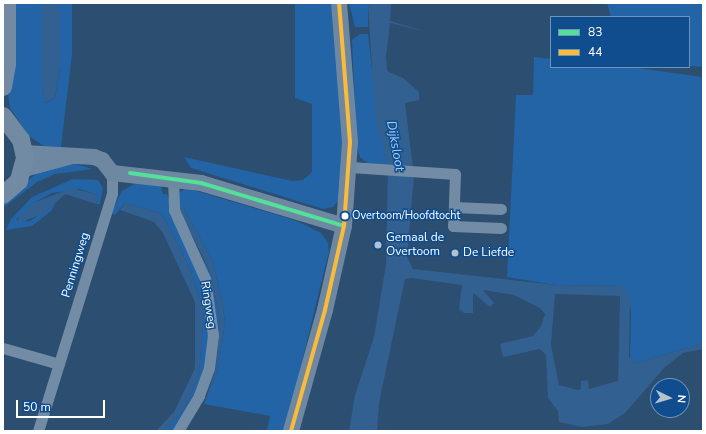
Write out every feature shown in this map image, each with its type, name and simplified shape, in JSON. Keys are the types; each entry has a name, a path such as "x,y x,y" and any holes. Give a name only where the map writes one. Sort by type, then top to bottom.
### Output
{"main road":[{"path":"3,87 7,64 7,3"},
{"path":"3,195 15,186 22,158 5,124"},
{"path":"3,185 22,158"}],"street":[{"path":"291,431 325,310 344,226 350,167 339,3"},
{"path":"22,158 74,156 102,160 112,173 173,178 344,226"},
{"path":"350,167 455,174 453,226 501,228"},
{"name":"Penningweg","path":"38,431 112,193 112,173"},
{"name":"Ringweg","path":"173,178 174,210 205,279 213,328 209,368 199,396 178,431"},
{"path":"454,207 501,208"},
{"path":"3,348 58,364"}],"shaded area":[{"path":"11,3 42,3 42,87 46,103 55,98 60,67 59,3 72,3 72,54 61,147 44,146 29,136 10,108 7,88"},
{"path":"295,3 334,3 343,86 342,196 333,207 323,209 191,168 184,157 292,181 303,180 312,172 312,104 295,98"},
{"path":"349,3 368,3 368,27 355,27"},
{"path":"607,3 703,3 703,67 690,66 690,16 611,16"},
{"path":"360,34 368,34 375,97 388,165 371,166 360,157 357,147 352,40"},
{"path":"534,57 550,59 550,68 638,68 703,77 703,343 636,363 630,360 631,310 623,286 556,285 507,277 516,95 533,95"},
{"path":"75,164 93,169 55,174 37,182 3,208 3,202 38,172"},
{"path":"73,179 98,180 103,188 100,204 96,204 98,195 80,189 52,193 33,203 16,220 30,221 56,204 51,211 32,226 6,230 11,219 32,197"},
{"path":"136,183 161,186 163,194 167,194 203,283 210,352 189,409 172,431 166,431 186,406 199,374 204,311 190,269 165,219 160,213 125,203 115,215 111,213 122,191"},
{"path":"187,188 297,221 321,233 328,243 329,251 285,431 267,431 270,416 204,404 218,369 225,323 213,262 183,207 191,237 211,274 220,320 216,368 200,404 216,328 175,195"}],"water":[{"path":"42,3 59,3 60,12 60,67 55,98 45,103 42,87"},
{"name":"Dijksloot","path":"368,3 391,3 390,21 427,32 390,23 386,56 387,71 403,78 419,92 419,100 405,103 414,176 407,257 413,269 556,285 623,286 630,297 629,357 636,363 703,343 703,349 683,353 665,367 655,378 650,378 650,384 625,413 608,424 582,427 559,422 558,411 548,398 546,355 540,349 503,357 500,344 533,336 541,326 545,314 540,308 514,295 483,290 494,303 490,307 473,293 473,313 464,313 459,309 462,285 412,278 405,279 379,403 377,431 349,431 355,395 374,337 386,264 388,165 375,119","holes":["555,294 620,296 618,381 589,389 588,380 581,381 581,389 577,390 559,385 551,345"]},
{"path":"72,188 98,195 96,204 65,194 45,213 17,224 19,216 33,203"},
{"path":"125,203 160,213 165,219 190,269 204,311 199,374 186,406 166,431 156,431 174,412 195,368 195,302 163,233 154,222 120,210"},
{"path":"177,204 183,207 213,262 223,307 225,323 218,369 204,405 216,368 220,320 211,274"}],"transit line":[{"name":"44","path":"291,431 325,310 344,226 350,142 339,3"},
{"name":"83","path":"130,173 201,183 344,226"}],"place":[{"name":"Overtoom/Hoofdtocht","path":"345,216"},
{"name":"Gemaal de Overtoom","path":"378,245"},
{"name":"De Liefde","path":"455,253"}]}
